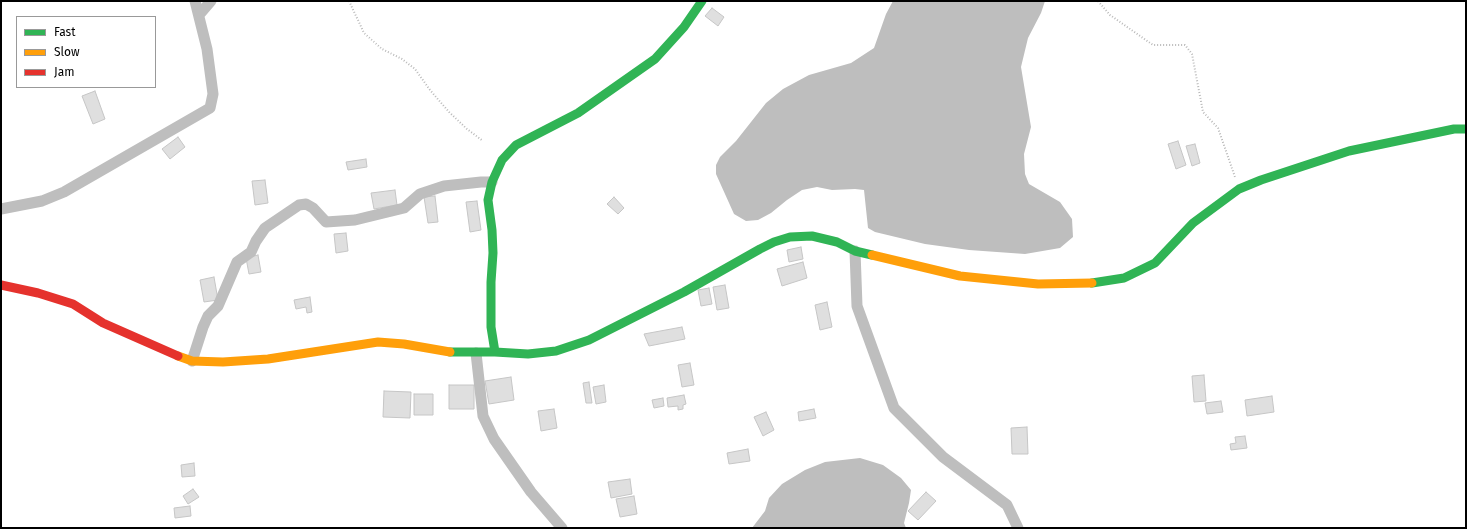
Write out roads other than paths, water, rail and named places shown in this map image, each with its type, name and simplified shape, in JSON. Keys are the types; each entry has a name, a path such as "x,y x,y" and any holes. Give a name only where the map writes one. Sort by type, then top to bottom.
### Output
{"street":[{"path":"1,209 42,201 64,192 210,108 213,94 207,49 195,1"},
{"path":"199,15 210,1"},
{"path":"495,352 491,327 492,230 488,200 492,182 502,160 516,146 578,113 655,59 684,27 702,1"},
{"path":"1,285 38,293 73,304 103,323 192,361 223,362 268,359 378,342 404,344 445,352 495,352 528,354 556,351 590,340 678,295 760,249 774,242 790,237 812,236 837,242 855,251 960,276 1038,284 1090,283 1124,278 1155,263 1193,223 1239,189 1260,180 1349,151 1454,128 1466,128"},
{"path":"192,361 208,316 218,306 237,262 251,252 256,241 265,228 299,205 306,204 313,208 326,222 355,220 404,208 420,194 444,186 492,182"},
{"path":"855,251 857,306 894,408 943,457 1007,505 1018,528"},
{"path":"476,353 483,416 494,439 531,492 562,528"}]}
